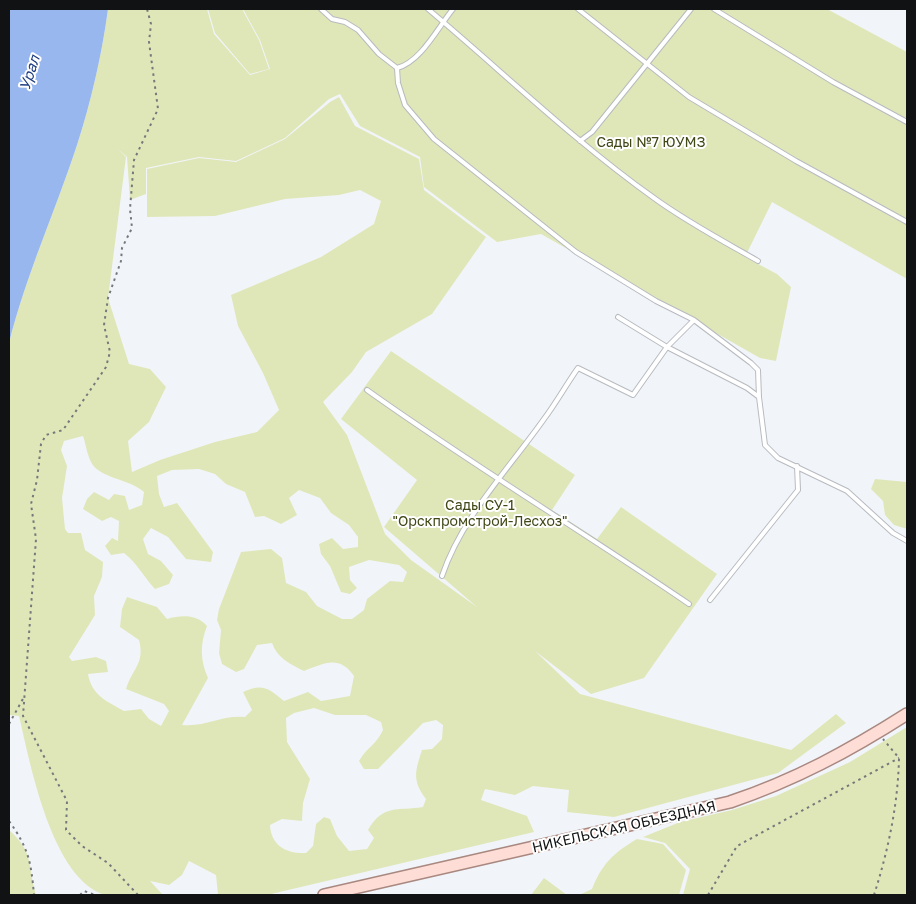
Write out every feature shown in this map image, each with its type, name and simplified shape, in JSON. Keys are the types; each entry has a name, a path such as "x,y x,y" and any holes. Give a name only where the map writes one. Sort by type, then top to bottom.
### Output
{"main road":[{"name":"НИКЕЛЬСКАЯ ОБЪЕЗДНАЯ","path":"324,895 730,802 810,771 907,714"}],"lane":[{"path":"321,9 332,18 346,22 358,30 379,54 397,68 398,83 405,105 434,139 576,252 656,301 694,320 758,370 759,397 765,445 778,458 847,491 893,533 907,542"},
{"path":"428,9 580,140 662,203 696,226 758,261"},
{"path":"397,68 405,66 421,53 453,9"},
{"path":"578,9 689,97 907,222"},
{"path":"580,140 592,132 649,64 691,9"},
{"path":"714,9 833,82 907,122"},
{"path":"618,317 667,347 748,388 759,397"},
{"path":"442,576 448,558 470,519 545,418 578,368 632,395 667,347 694,320"},
{"path":"367,390 417,426 467,456 498,480 611,551 689,604"},
{"path":"710,600 798,490 797,466"}],"path":[{"path":"138,895 108,863 82,846 66,830 67,801 24,716 36,539 30,504 38,480 41,444 46,435 63,430 106,367 110,352 104,325 108,298 121,261 122,248 132,228 134,160 158,109 149,42 151,24 147,9"},
{"path":"9,724 26,695"},
{"path":"874,895 886,854 898,792 899,758 877,733"},
{"path":"708,895 737,846 899,758"},
{"path":"9,821 31,860 34,895"},
{"path":"80,895 84,891 95,895"}],"green space":[{"path":"108,9 207,9 214,34 250,75 270,69 260,40 243,9 827,9 907,52 907,279 772,202 745,257 777,274 791,287 776,361 760,358 541,234 497,242 424,187 420,157 360,126 340,94 329,99 285,138 236,161 199,157 146,168 146,194 130,200 127,157 118,149 126,157 108,298 129,364 150,369 166,387 149,422 128,441 132,472 160,460 215,442 257,432 279,410 263,373 238,326 231,295 321,257 374,224 381,201 360,190 339,195 285,199 215,216 147,217 147,169 199,158 236,162 285,139 330,102 339,97 355,126 419,159 424,190 486,237 432,314 366,352 352,372 323,402 347,435 385,534 411,560 477,607 384,527 417,480 341,419 391,351 575,475 552,510 597,539 621,507 717,574 644,678 591,694 535,651 580,694 791,750 836,714 846,723 778,773 614,817 567,812 569,790 533,786 515,795 485,789 481,800 527,816 534,832 267,895 218,895 216,875 189,861 182,875 169,885 150,881 163,895 113,896 106,895 87,885 71,868 58,845 46,818 37,790 19,716 9,715 9,343 32,268 82,129 103,43","holes":["83,436 91,462 100,472 131,484 144,492 142,505 129,510 125,496 114,494 109,500 94,492 87,499 83,509 102,521 111,517 119,521 118,541 112,538 105,546 111,555 124,553 129,557 155,589 169,584 173,575 161,561 148,554 143,539 151,528 168,537 186,559 211,562 213,552 177,503 164,507 159,494 157,476 172,470 199,469 215,474 226,484 245,492 255,517 264,516 281,524 297,515 289,498 299,490 320,498 331,513 349,525 358,537 358,547 343,549 332,538 319,544 321,554 330,566 341,592 350,594 357,588 350,580 349,567 369,560 399,565 407,572 403,582 390,581 367,599 364,610 352,619 342,619 317,606 306,592 286,583 282,558 271,549 241,552 219,609 217,620 221,630 219,653 222,664 236,672 244,669 257,645 272,643 281,657 304,671 331,663 343,665 354,676 350,696 321,701 308,692 284,701 274,693 261,687 243,692 252,710 245,717 182,725 208,678 203,665 202,652 207,626 194,617 167,619 157,607 127,597 122,609 120,627 139,640 140,655 126,689 164,704 169,711 161,726 149,719 141,709 124,711 101,697 93,688 88,674 108,672 106,661 96,657 72,661 69,657 95,615 94,596 102,577 103,562 85,550 81,533 68,533 65,529 62,498 67,466 61,450 64,441","314,708 335,715 366,715 381,722 383,730 359,761 364,769 378,769 423,723 436,720 443,725 442,739 432,749 422,750 416,770 418,787 426,799 423,807 391,810 379,816 368,830 374,838 367,849 349,851 337,836 330,819 324,817 316,824 313,846 306,853 287,850 281,847 273,838 270,825 282,819 302,821 303,803 310,779 287,742 286,718 294,713"]},
{"path":"208,9 242,9 259,40 269,69 250,74 215,33"},
{"path":"875,479 907,482 907,529 894,525 885,515 883,501 871,489"},
{"path":"907,727 907,895 683,895 690,869 665,843 643,837 680,822 732,810 776,796 850,762"},
{"path":"9,830 27,853 36,895 9,895"},
{"path":"637,839 663,844 686,870 679,895 579,895 592,889 609,860 621,849"},
{"path":"544,878 567,895 531,895"}],"water":[{"name":"Урал","path":"9,9 108,9 99,60 82,129 32,268 9,343"}],"park label":[{"name":"Сады №7 ЮУМЗ","path":"651,143"},
{"name":"Сады СУ-1 \"Орскпромстрой-Лесхоз\"","path":"480,514"}]}
